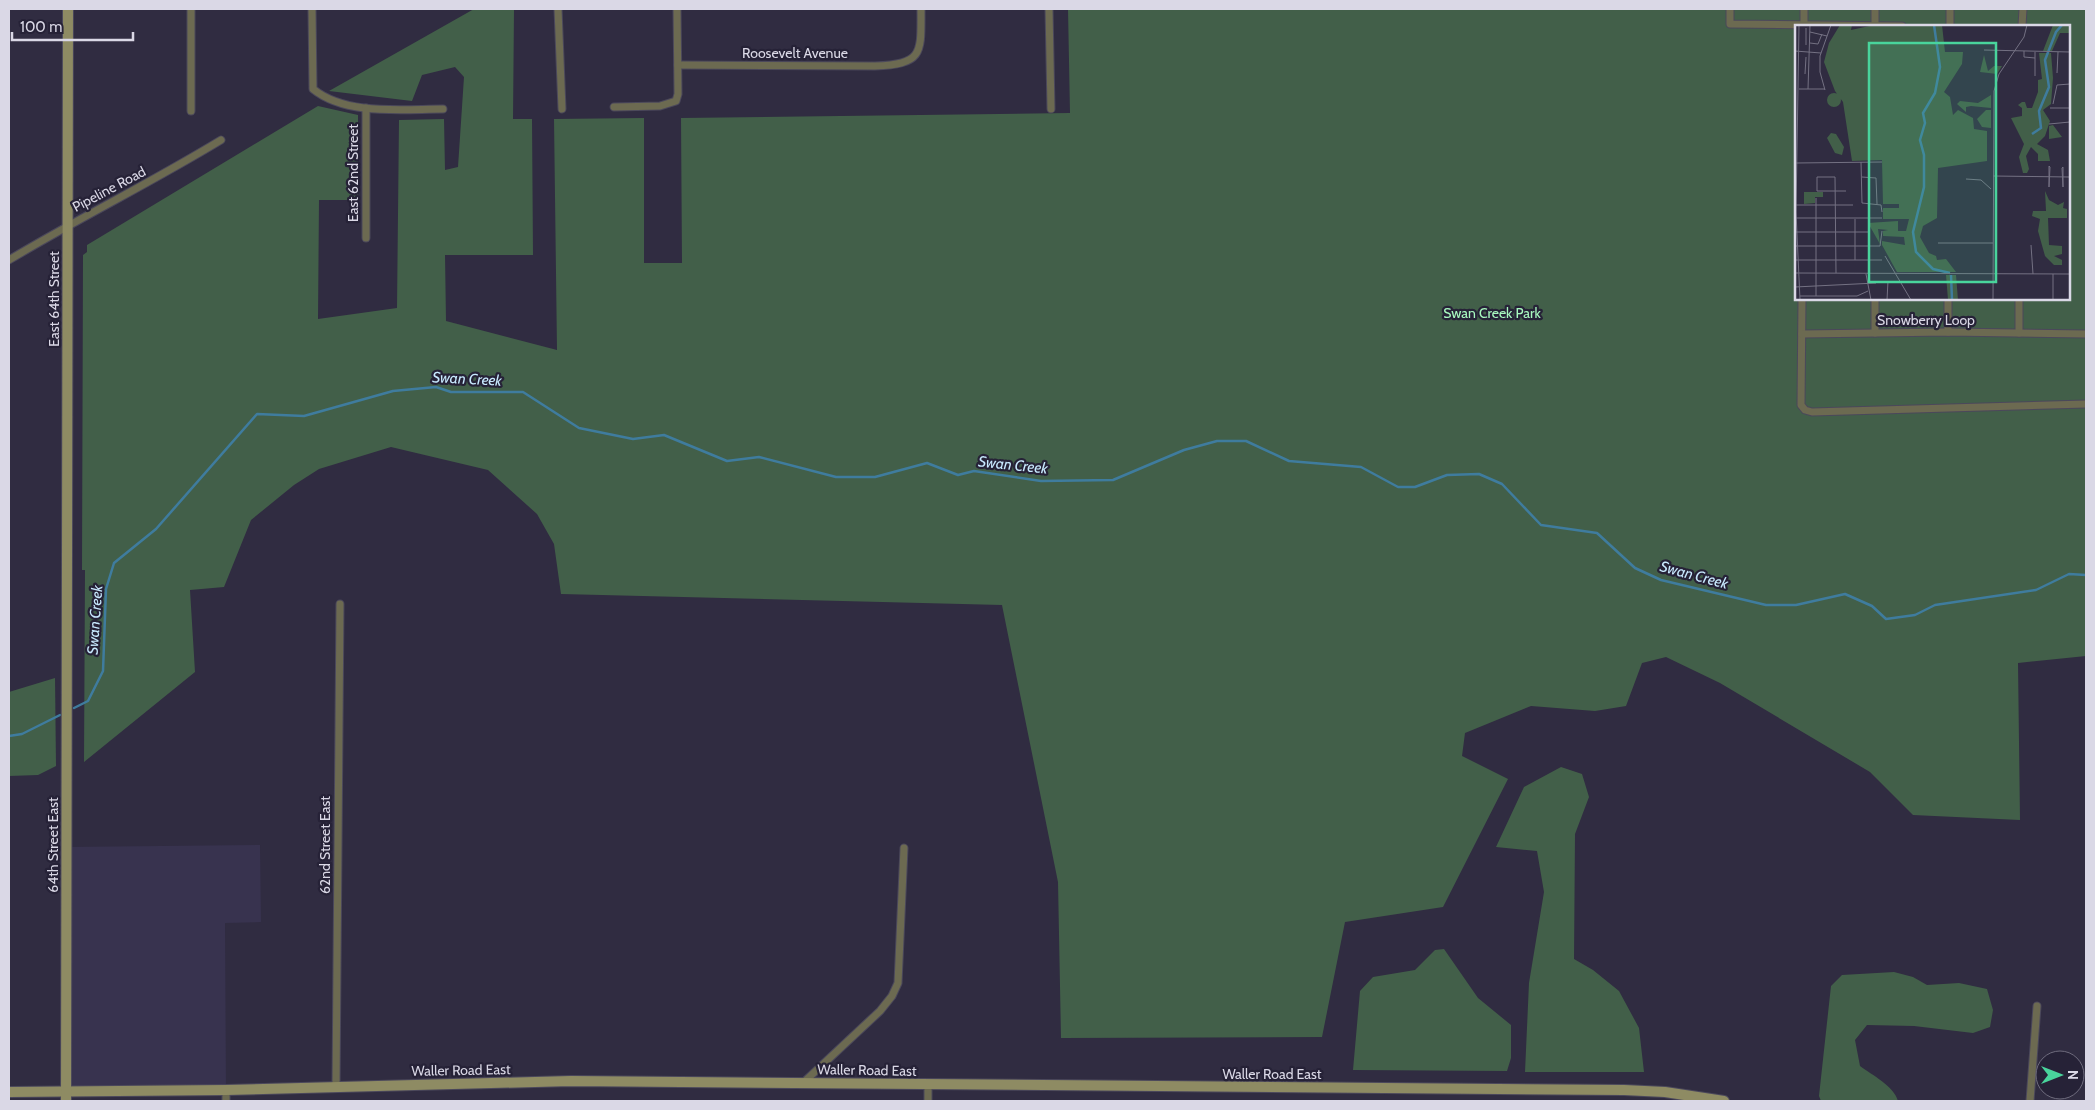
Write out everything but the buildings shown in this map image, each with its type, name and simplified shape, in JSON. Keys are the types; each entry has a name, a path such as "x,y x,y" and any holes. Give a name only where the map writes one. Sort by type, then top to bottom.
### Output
{"street":[{"name":"East 64th Street","path":"67,590 68,9"},
{"path":"190,111 191,9"},
{"path":"312,9 313,90 330,101 366,108 443,109"},
{"path":"558,9 562,109"},
{"path":"614,107 672,104 678,98 677,9"},
{"name":"Roosevelt Avenue","path":"678,65 875,66 897,64 911,60 920,47 921,9"},
{"path":"1049,9 1051,108"},
{"path":"1730,9 1730,24 1795,26"},
{"path":"1804,9 1804,25"},
{"path":"1876,9 1876,25"},
{"path":"1950,9 1950,25"},
{"path":"2022,9 2022,25"},
{"name":"East 62nd Street","path":"366,108 366,238"},
{"name":"Pipeline Road","path":"9,260 68,225 222,140"},
{"path":"1802,300 1801,405 1805,410 1812,412 2086,404"},
{"path":"1875,300 1875,333"},
{"path":"1948,300 1948,332"},
{"path":"2019,332 2020,300"},
{"name":"Snowberry Loop","path":"1802,334 1948,332 2086,334"},
{"name":"64th Street East","path":"66,1096 67,590"},
{"name":"62nd Street East","path":"336,1087 340,604"},
{"path":"804,1082 880,1011 892,996 897,984 904,848"},
{"path":"2030,1101 2037,1006"},
{"name":"Waller Road East","path":"9,1092 66,1096 571,1081 804,1082 928,1085 1624,1090 1671,1093 1724,1101"},
{"path":"928,1085 928,1101"},
{"path":"226,1090 226,1101"}],"shaded area":[{"path":"260,845 261,922 225,923 226,1090 66,1092 66,847"}],"green space":[{"name":"Swan Creek Park","path":"474,9 514,9 513,119 532,119 533,255 445,255 446,321 557,350 554,119 644,118 644,263 682,263 681,118 1070,113 1068,9 2086,9 2086,656 2018,663 2020,820 1913,815 1870,772 1720,683 1666,657 1642,663 1626,706 1595,711 1531,706 1465,733 1462,756 1508,779 1443,907 1345,922 1322,1037 1061,1038 1058,882 1002,605 561,594 554,544 537,514 488,470 391,447 319,469 294,485 251,520 224,587 190,590 195,672 84,762 85,570 82,570 83,255 87,252 87,245 318,106 358,115 358,200 319,200 318,319 397,308 399,120 444,119 445,170 458,167 464,77 455,67 422,75 412,101 329,91"},
{"path":"55,678 56,766 38,775 9,776 9,692"},
{"path":"1561,767 1582,774 1589,797 1575,834 1574,959 1593,970 1619,991 1639,1028 1644,1072 1525,1072 1529,983 1544,892 1537,851 1496,847 1524,787"},
{"path":"1444,949 1478,998 1511,1025 1511,1058 1507,1071 1353,1070 1360,991 1373,977 1415,970 1435,950"},
{"path":"1894,972 1913,977 1927,985 1959,983 1987,989 1993,1010 1990,1027 1973,1033 1914,1026 1867,1025 1855,1040 1860,1066 1892,1090 1898,1101 1821,1101 1819,1096 1831,986 1842,975"}],"waterway":[{"name":"Swan Creek","path":"74,708 88,701 103,671 106,589 114,563 156,529 257,414 304,416 393,391 436,387 451,392 523,392 579,428 633,439 664,435 727,461 759,457 836,477 875,477 927,463 958,475 974,471 1041,481 1113,480 1184,450 1217,441 1246,441 1289,461 1361,467 1398,487 1415,487 1447,475 1479,474 1502,484 1541,525 1597,533 1635,568 1661,580 1766,605 1796,605 1845,594 1872,606 1886,619 1915,615 1935,605 2036,590 2069,574 2086,575"},
{"name":"Swan Creek","path":"9,736 22,734 60,715"}]}
